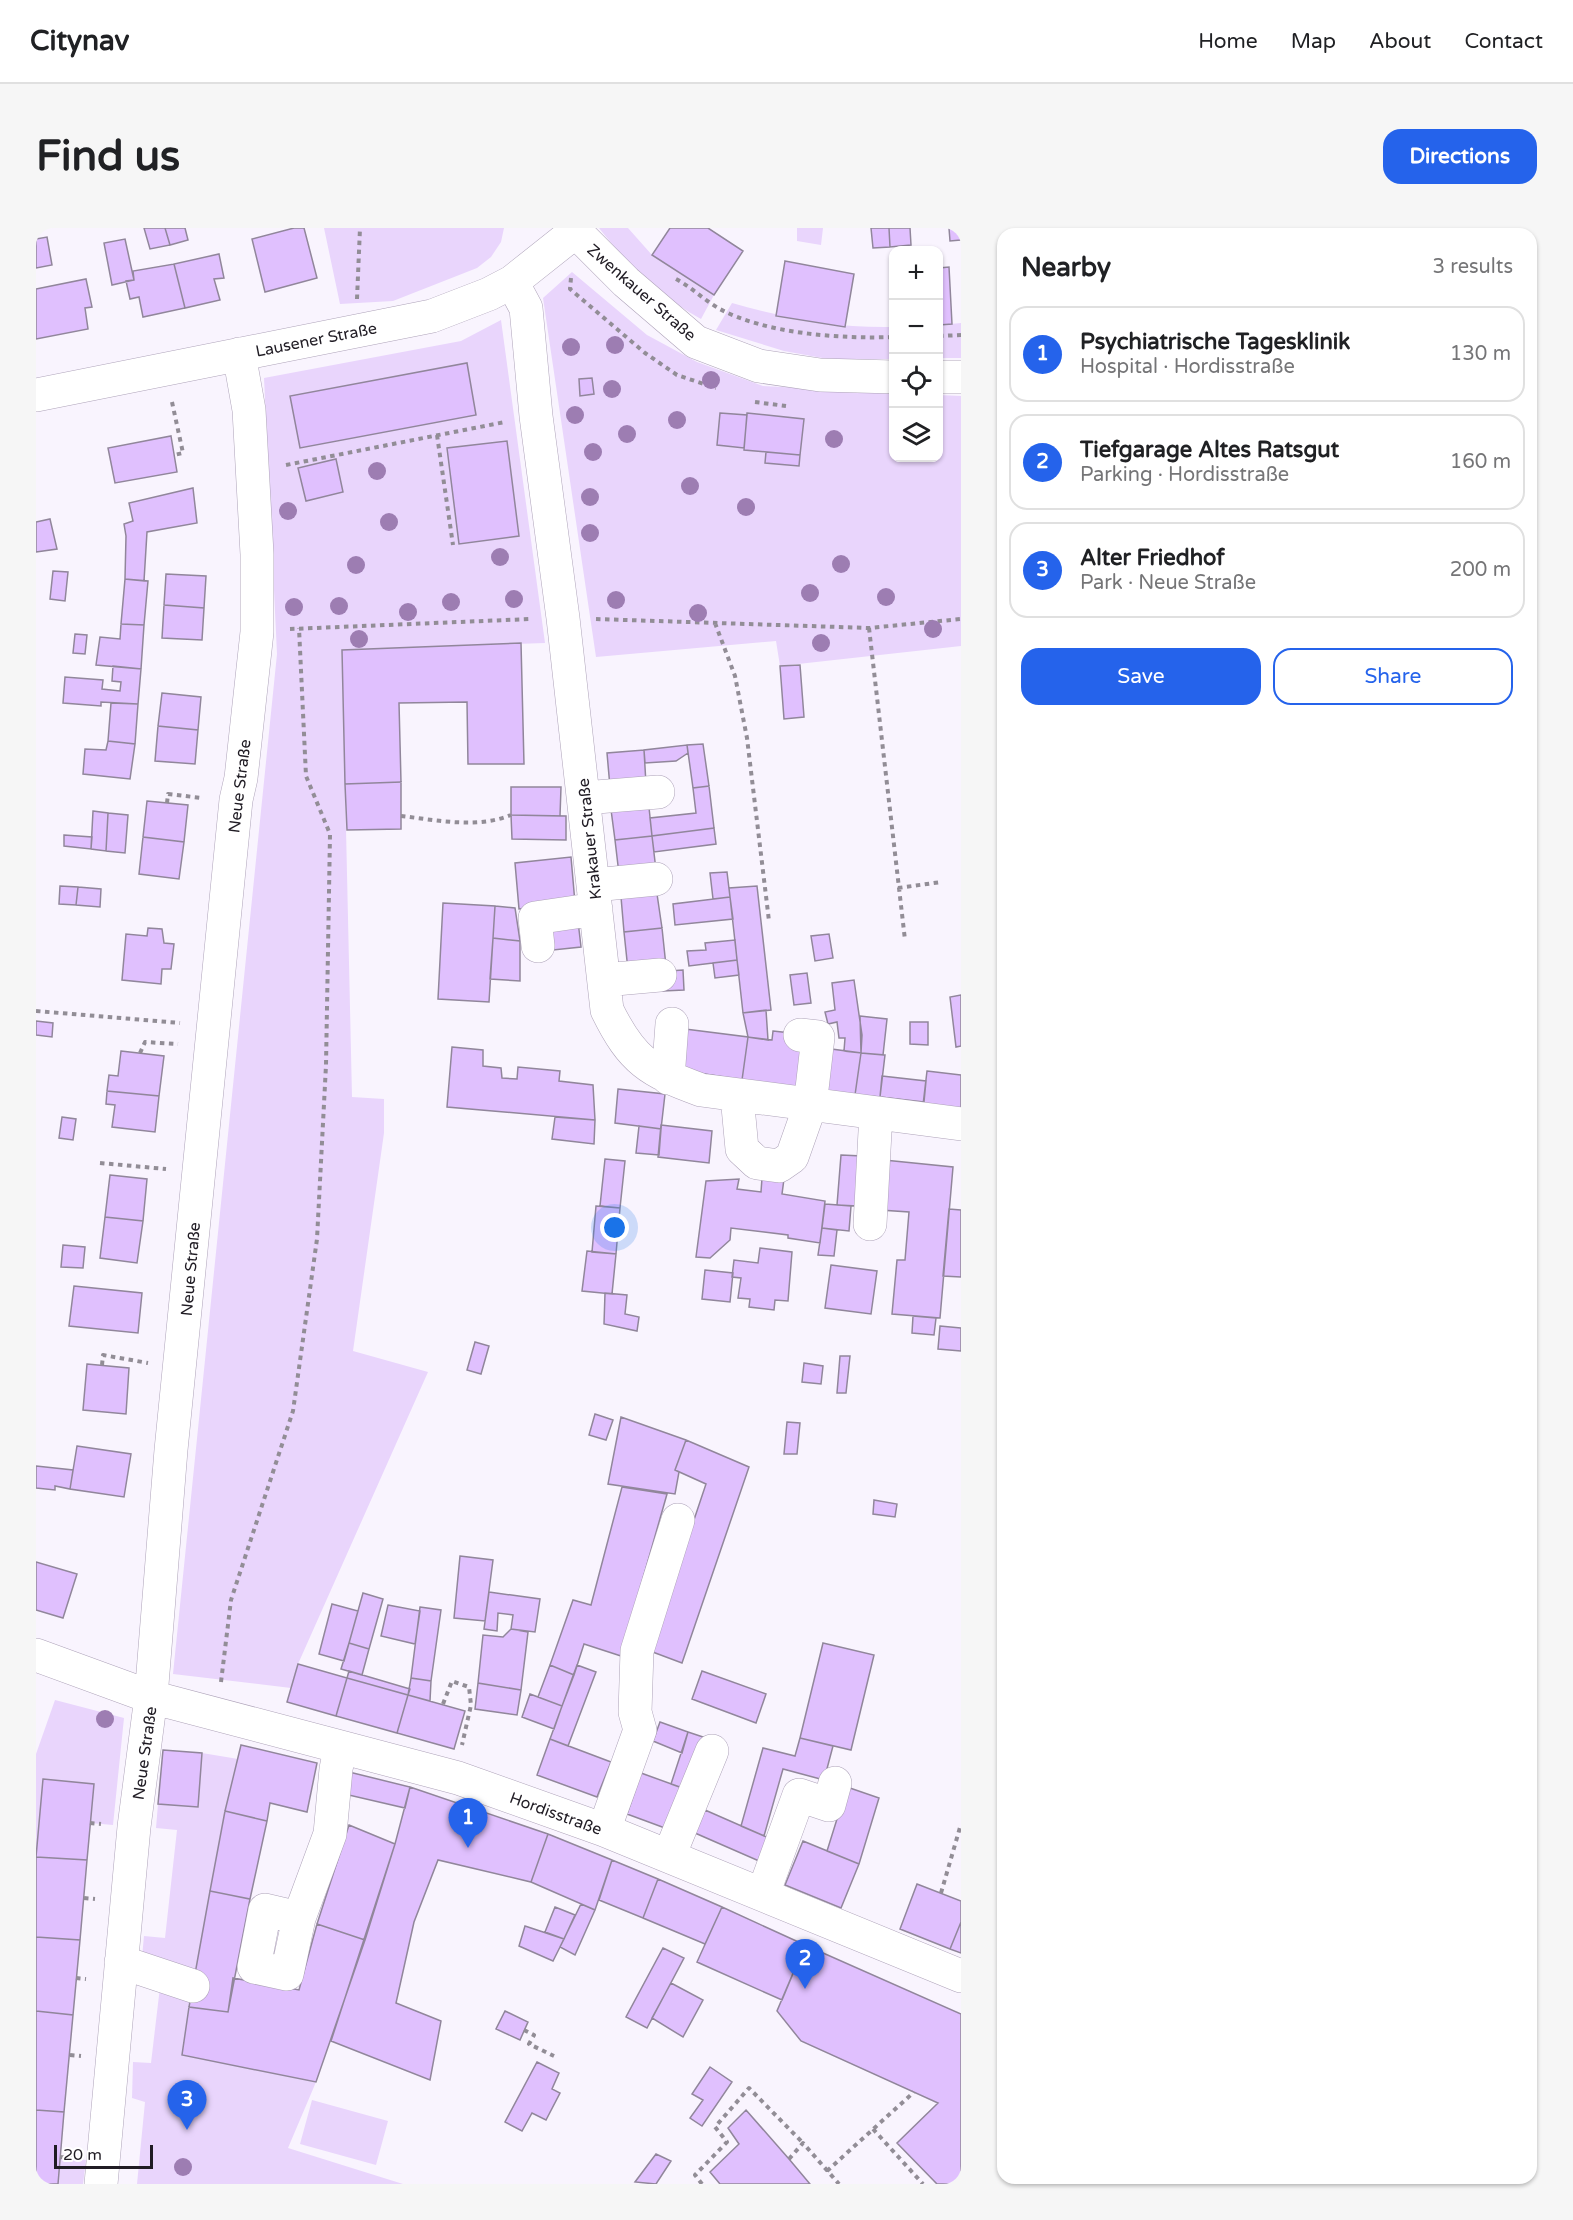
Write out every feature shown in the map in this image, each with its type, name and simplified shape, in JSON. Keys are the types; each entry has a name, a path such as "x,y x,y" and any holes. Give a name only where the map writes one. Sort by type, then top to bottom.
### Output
{"street":[{"name":"Lausener Straße","path":"36,395 432,316 489,294 512,282 573,230"},
{"name":"Zwenkauer Straße","path":"573,230 626,282 696,342 759,366 820,375 889,377"},
{"name":"Krakauer Straße","path":"512,282 526,308 536,416 583,784 607,1010 623,1043 648,1066 668,1078 701,1090 961,1124"},
{"name":"Neue Straße","path":"101,2184 134,1827 151,1697 171,1450 212,1037 236,800 241,778 257,632 256,554 249,410 239,354"},
{"path":"943,376 961,376"},
{"path":"583,784 658,792"},
{"path":"538,946 535,918 656,879"},
{"path":"604,980 660,975"},
{"path":"668,1078 672,1024"},
{"path":"737,1096 742,1149 757,1162 779,1166 792,1157 810,1106 818,1037 800,1035"},
{"path":"870,1224 876,1113"},
{"path":"604,1830 640,1730 635,1712 637,1651 678,1520"},
{"name":"Hordisstraße","path":"36,1655 151,1697 216,1716 458,1778 604,1830 961,1976"},
{"path":"299,1918 330,1834 340,1749"},
{"path":"669,1856 712,1751"},
{"path":"763,1894 799,1795 829,1805 835,1783"},
{"path":"121,1962 193,1986"}],"path":[{"path":"355,331 360,228"},
{"path":"673,277 718,308 767,326 836,335 889,338"},
{"path":"943,336 961,335"},
{"path":"165,369 183,453 174,455"},
{"path":"252,470 536,416"},
{"path":"437,435 453,545"},
{"path":"257,632 299,628 563,618 869,628 961,619"},
{"path":"715,623 735,676 747,738 769,921"},
{"path":"216,1716 231,1600 293,1411 317,1239 326,1065 330,834 306,776 299,628"},
{"path":"869,628 897,888 905,940"},
{"path":"167,803 168,794 236,800"},
{"path":"401,816 451,822 495,821 511,815"},
{"path":"897,888 941,882"},
{"path":"36,1011 212,1037"},
{"path":"140,1053 145,1042 212,1037"},
{"path":"100,1163 161,1167 198,1179"},
{"path":"102,1365 104,1354 141,1360 180,1374"},
{"path":"443,1704 452,1681 469,1687 471,1705 458,1778"},
{"path":"941,1893 961,1824"},
{"path":"524,2030 534,2035 530,2044 554,2056"},
{"path":"702,2184 695,2175 727,2142 715,2127 749,2088 839,2184"},
{"path":"827,2171 914,2092"},
{"path":"873,2129 923,2184"},
{"path":"789,2159 803,2143"}],"shaded area":[{"path":"324,228 504,228 501,242 491,257 477,268 393,301 340,304"},
{"path":"599,228 628,228 652,255 714,295 701,319 671,300 645,279"},
{"path":"797,228 823,228 821,245 797,241"},
{"path":"572,272 647,335 697,362 763,386 889,393 889,462 943,462 943,395 961,396 961,646 780,666 776,641 596,657 543,298"},
{"path":"732,303 812,321 851,326 889,327 889,359 828,359 784,351 716,330"},
{"path":"501,320 545,643 342,650 352,1097 384,1099 384,1133 353,1351 428,1372 298,1664 291,1688 173,1674 277,654 264,378 461,341"},
{"path":"961,323 961,358 943,358 943,325"},
{"path":"55,1700 124,1718 113,1825 90,1823 93,1784 44,1779 36,1861 36,1754"},
{"path":"202,1753 238,1759 182,2055 316,2082 288,2148 403,2184 137,2184 145,2102 132,2098 133,2062 151,2063 160,1987 141,1968 144,1936 165,1938 177,1830 156,1828 158,1804 198,1807"},
{"path":"312,2100 388,2121 376,2165 300,2144"},
{"path":"60,2157 86,2160 83,2184 58,2184"}],"building":[{"path":"144,228 165,228 170,245 150,249"},
{"path":"165,228 185,228 188,240 170,245"},
{"path":"294,228 304,228 317,278 265,292 252,239"},
{"path":"670,228 708,228 743,251 714,295 652,255"},
{"path":"871,228 889,228 890,246 873,248"},
{"path":"889,228 910,228 911,245 890,246"},
{"path":"949,228 961,228 961,240 950,241"},
{"path":"47,237 52,265 36,268 36,239"},
{"path":"125,239 134,280 112,285 104,243"},
{"path":"219,254 224,278 214,279 220,300 185,308 174,264"},
{"path":"785,261 854,274 845,327 776,316"},
{"path":"174,264 185,308 143,317 139,297 130,299 126,281 134,280 133,271"},
{"path":"949,267 952,324 943,325 943,268"},
{"path":"86,279 92,307 85,308 88,329 36,339 36,289"},
{"path":"467,363 476,415 300,448 290,396"},
{"path":"592,378 594,394 580,396 579,379"},
{"path":"720,413 747,415 744,448 717,445"},
{"path":"747,413 804,419 800,455 744,450"},
{"path":"171,436 177,472 115,483 108,448"},
{"path":"507,441 519,536 459,544 447,448"},
{"path":"766,452 800,455 799,466 765,463"},
{"path":"336,459 343,492 306,501 298,468"},
{"path":"193,488 197,523 147,532 144,581 125,579 124,524 133,521 129,503"},
{"path":"50,519 57,549 36,552 36,522"},
{"path":"53,571 68,572 65,601 50,599"},
{"path":"166,574 206,576 204,608 164,605"},
{"path":"125,579 148,581 144,625 121,624"},
{"path":"164,605 204,608 202,640 162,638"},
{"path":"121,624 144,625 141,669 96,665 100,637 120,639"},
{"path":"75,634 87,635 85,654 73,653"},
{"path":"521,643 524,764 468,764 467,702 399,703 401,782 345,784 342,650"},
{"path":"800,665 804,717 784,719 780,666"},
{"path":"113,666 141,669 138,704 101,702 101,706 63,703 65,677 103,680 102,689 120,691 121,682 112,681"},
{"path":"162,693 201,697 198,730 158,726"},
{"path":"111,703 138,704 135,744 108,741"},
{"path":"158,726 198,730 195,764 155,761"},
{"path":"108,741 135,744 130,779 83,774 85,749 106,750"},
{"path":"703,744 709,786 693,788 687,745"},
{"path":"687,745 688,753 676,761 645,763 644,750"},
{"path":"644,750 646,784 610,787 607,753"},
{"path":"401,782 401,829 347,830 345,784"},
{"path":"709,786 714,828 652,836 650,818 696,813 693,788"},
{"path":"511,787 561,787 560,816 511,815"},
{"path":"648,798 652,836 615,840 610,802"},
{"path":"147,801 188,805 184,842 143,837"},
{"path":"93,811 108,813 106,851 91,849"},
{"path":"108,813 128,815 125,853 106,851"},
{"path":"511,815 566,816 566,840 512,839"},
{"path":"714,828 716,844 654,852 652,836"},
{"path":"64,835 92,837 91,849 64,846"},
{"path":"652,836 656,870 619,874 615,840"},
{"path":"143,837 184,842 179,879 139,874"},
{"path":"571,857 575,903 519,909 515,863"},
{"path":"727,872 730,897 713,899 710,873"},
{"path":"60,886 78,887 76,905 59,904"},
{"path":"757,886 771,1010 743,1013 729,888"},
{"path":"78,887 101,889 100,907 76,905"},
{"path":"657,894 662,928 624,932 621,897"},
{"path":"730,897 733,919 675,925 673,904"},
{"path":"443,903 495,906 489,1002 438,999"},
{"path":"495,906 515,908 520,941 493,938"},
{"path":"578,921 581,947 553,950 550,923"},
{"path":"148,928 162,929 164,943 174,944 171,969 162,969 161,984 122,980 126,934 147,936"},
{"path":"662,928 666,966 628,970 624,932"},
{"path":"829,934 833,958 815,961 811,936"},
{"path":"493,938 520,941 520,981 490,979"},
{"path":"735,940 737,960 689,966 687,951 706,950 705,943"},
{"path":"737,960 739,975 715,978 713,963"},
{"path":"683,970 684,990 663,991 668,971"},
{"path":"807,973 811,1003 794,1005 790,975"},
{"path":"854,980 862,1035 861,1053 844,1051 845,1038 839,1038 837,1022 828,1024 825,1012 835,1010 832,983"},
{"path":"961,995 961,1046 956,1047 950,997"},
{"path":"766,1010 768,1040 748,1037 743,1013"},
{"path":"860,1016 887,1019 883,1055 861,1053"},
{"path":"36,1021 53,1023 52,1037 36,1035"},
{"path":"910,1022 928,1022 928,1045 910,1044"},
{"path":"685,1029 748,1037 742,1080 680,1070"},
{"path":"773,1031 791,1033 811,1045 806,1088 742,1080 748,1037 772,1040"},
{"path":"452,1047 483,1050 483,1066 501,1068 502,1078 517,1079 518,1067 560,1071 559,1081 593,1085 595,1120 447,1107"},
{"path":"824,1048 861,1053 855,1095 818,1089"},
{"path":"121,1051 164,1056 159,1096 107,1091 109,1075 118,1076"},
{"path":"861,1053 885,1055 880,1097 855,1095"},
{"path":"927,1071 961,1075 961,1110 923,1105"},
{"path":"882,1076 926,1081 924,1102 880,1097"},
{"path":"618,1089 665,1094 661,1129 615,1123"},
{"path":"107,1091 159,1096 155,1132 112,1127 115,1105 106,1104"},
{"path":"62,1117 76,1119 73,1140 59,1138"},
{"path":"555,1117 595,1120 594,1144 552,1139"},
{"path":"661,1125 712,1131 709,1163 658,1157"},
{"path":"639,1126 661,1129 659,1155 636,1153"},
{"path":"841,1155 862,1156 858,1206 837,1205"},
{"path":"605,1159 625,1161 620,1208 600,1206"},
{"path":"884,1160 953,1167 940,1318 892,1314 897,1260 905,1260 909,1212 880,1210"},
{"path":"110,1175 147,1179 143,1221 105,1217"},
{"path":"762,1178 784,1179 782,1194 825,1201 820,1243 788,1238 788,1235 731,1228 730,1240 710,1258 696,1257 706,1181 739,1179 737,1189 761,1192"},
{"path":"825,1204 851,1206 849,1231 822,1228"},
{"path":"596,1206 620,1208 616,1254 592,1252"},
{"path":"949,1209 961,1210 961,1277 943,1276"},
{"path":"105,1217 143,1221 137,1263 100,1258"},
{"path":"822,1228 837,1230 834,1256 818,1255"},
{"path":"63,1245 85,1247 83,1268 61,1267"},
{"path":"760,1248 792,1252 788,1301 775,1300 774,1310 749,1307 750,1299 738,1298 741,1278 732,1277 734,1260 758,1263"},
{"path":"587,1251 616,1254 612,1294 582,1291"},
{"path":"831,1265 877,1271 871,1314 825,1308"},
{"path":"705,1270 733,1273 730,1302 702,1299"},
{"path":"74,1286 142,1293 138,1333 69,1326"},
{"path":"605,1293 627,1295 625,1314 639,1317 637,1331 604,1324"},
{"path":"913,1316 936,1318 934,1335 912,1333"},
{"path":"940,1326 961,1328 961,1351 938,1349"},
{"path":"475,1342 489,1346 481,1374 467,1370"},
{"path":"840,1356 850,1356 846,1393 837,1393"},
{"path":"804,1363 823,1366 821,1384 802,1382"},
{"path":"87,1364 129,1368 126,1414 83,1410"},
{"path":"595,1414 613,1420 606,1440 589,1435"},
{"path":"621,1417 686,1440 675,1470 679,1472 675,1494 608,1484"},
{"path":"787,1422 800,1423 797,1454 784,1454"},
{"path":"686,1440 749,1467 682,1663 650,1651 706,1484 675,1470"},
{"path":"77,1446 131,1454 124,1497 70,1489"},
{"path":"36,1466 73,1470 70,1489 55,1486 55,1490 36,1488"},
{"path":"622,1487 667,1494 621,1656 584,1644 574,1675 550,1665 573,1600 591,1605"},
{"path":"874,1500 897,1504 895,1517 873,1514"},
{"path":"460,1556 493,1560 485,1621 454,1618"},
{"path":"36,1562 77,1574 63,1618 36,1610"},
{"path":"489,1592 540,1599 535,1632 511,1629 513,1615 498,1613 497,1631 484,1629"},
{"path":"363,1593 383,1599 369,1649 349,1643"},
{"path":"332,1604 358,1611 344,1661 319,1654"},
{"path":"388,1605 420,1611 415,1644 381,1636"},
{"path":"420,1607 441,1610 431,1681 411,1678"},
{"path":"511,1629 528,1632 521,1690 478,1683 483,1635 503,1637"},
{"path":"349,1643 369,1649 362,1675 341,1669"},
{"path":"823,1643 874,1655 851,1750 800,1738"},
{"path":"298,1664 347,1678 336,1716 287,1702"},
{"path":"550,1665 574,1675 562,1706 538,1697"},
{"path":"577,1665 596,1672 568,1746 550,1739"},
{"path":"349,1671 410,1689 408,1695 347,1678"},
{"path":"702,1671 766,1694 756,1723 692,1699"},
{"path":"347,1678 408,1695 397,1733 336,1716"},
{"path":"411,1678 431,1681 430,1701 408,1695"},
{"path":"478,1683 521,1690 517,1715 475,1709"},
{"path":"530,1694 562,1706 554,1729 522,1717"},
{"path":"408,1695 465,1711 454,1749 397,1733"},
{"path":"660,1722 688,1732 682,1753 653,1741"},
{"path":"688,1732 706,1738 688,1790 671,1784"},
{"path":"800,1738 833,1746 824,1780 783,1769 764,1836 741,1826 763,1748 795,1756"},
{"path":"550,1739 611,1762 597,1797 537,1775"},
{"path":"241,1745 317,1763 307,1812 270,1803 267,1821 225,1811"},
{"path":"163,1750 202,1753 198,1807 158,1804"},
{"path":"345,1771 410,1787 405,1808 340,1793"},
{"path":"641,1773 688,1790 673,1831 627,1814"},
{"path":"43,1779 94,1784 87,1860 36,1857"},
{"path":"410,1787 548,1834 531,1882 438,1860 414,1922 396,2003 441,2021 430,2080 331,2041 395,1844"},
{"path":"847,1787 879,1798 859,1864 827,1851"},
{"path":"705,1810 769,1838 759,1861 695,1833"},
{"path":"225,1811 267,1821 250,1899 210,1891"},
{"path":"349,1825 395,1844 365,1940 317,1924"},
{"path":"548,1834 612,1860 595,1910 531,1882"},
{"path":"803,1841 859,1864 841,1908 785,1885"},
{"path":"36,1857 87,1860 80,1940 36,1937"},
{"path":"612,1860 658,1879 643,1918 599,1900"},
{"path":"658,1879 722,1907 705,1944 643,1918"},
{"path":"917,1884 961,1901 961,1922 950,1949 900,1929"},
{"path":"210,1891 250,1899 228,2012 189,2007"},
{"path":"581,1904 595,1910 575,1955 560,1947"},
{"path":"555,1907 575,1915 564,1939 545,1932"},
{"path":"722,1907 805,1945 782,2000 697,1962"},
{"path":"961,1922 961,1953 950,1949"},
{"path":"317,1924 365,1940 316,2082 182,2055 189,2007 228,2012 233,1978 299,1990"},
{"path":"525,1926 564,1939 553,1961 519,1946"},
{"path":"36,1937 80,1940 73,2015 36,2011"},
{"path":"805,1945 961,2014 961,2184 937,2184 897,2143 938,2103 801,2041 777,2011"},
{"path":"663,1948 684,1958 647,2028 626,2017"},
{"path":"671,1983 703,2000 683,2037 652,2018"},
{"path":"36,2011 73,2015 64,2112 36,2110"},
{"path":"505,2011 528,2022 520,2040 496,2029"},
{"path":"537,2062 559,2073 552,2089 560,2093 546,2120 532,2113 522,2131 505,2122"},
{"path":"710,2067 732,2082 702,2126 690,2118 703,2100 692,2094"},
{"path":"36,2110 64,2112 58,2184 36,2184"},
{"path":"746,2110 810,2184 720,2184 710,2172 739,2144 728,2128"},
{"path":"656,2154 671,2161 656,2184 635,2182"}],"place":[{"name":"Psychiatrische Tagesklinik","path":"468,1848"},
{"name":"Tiefgarage Altes Ratsgut","path":"805,1989"},
{"name":"Alter Friedhof","path":"187,2130"}]}
